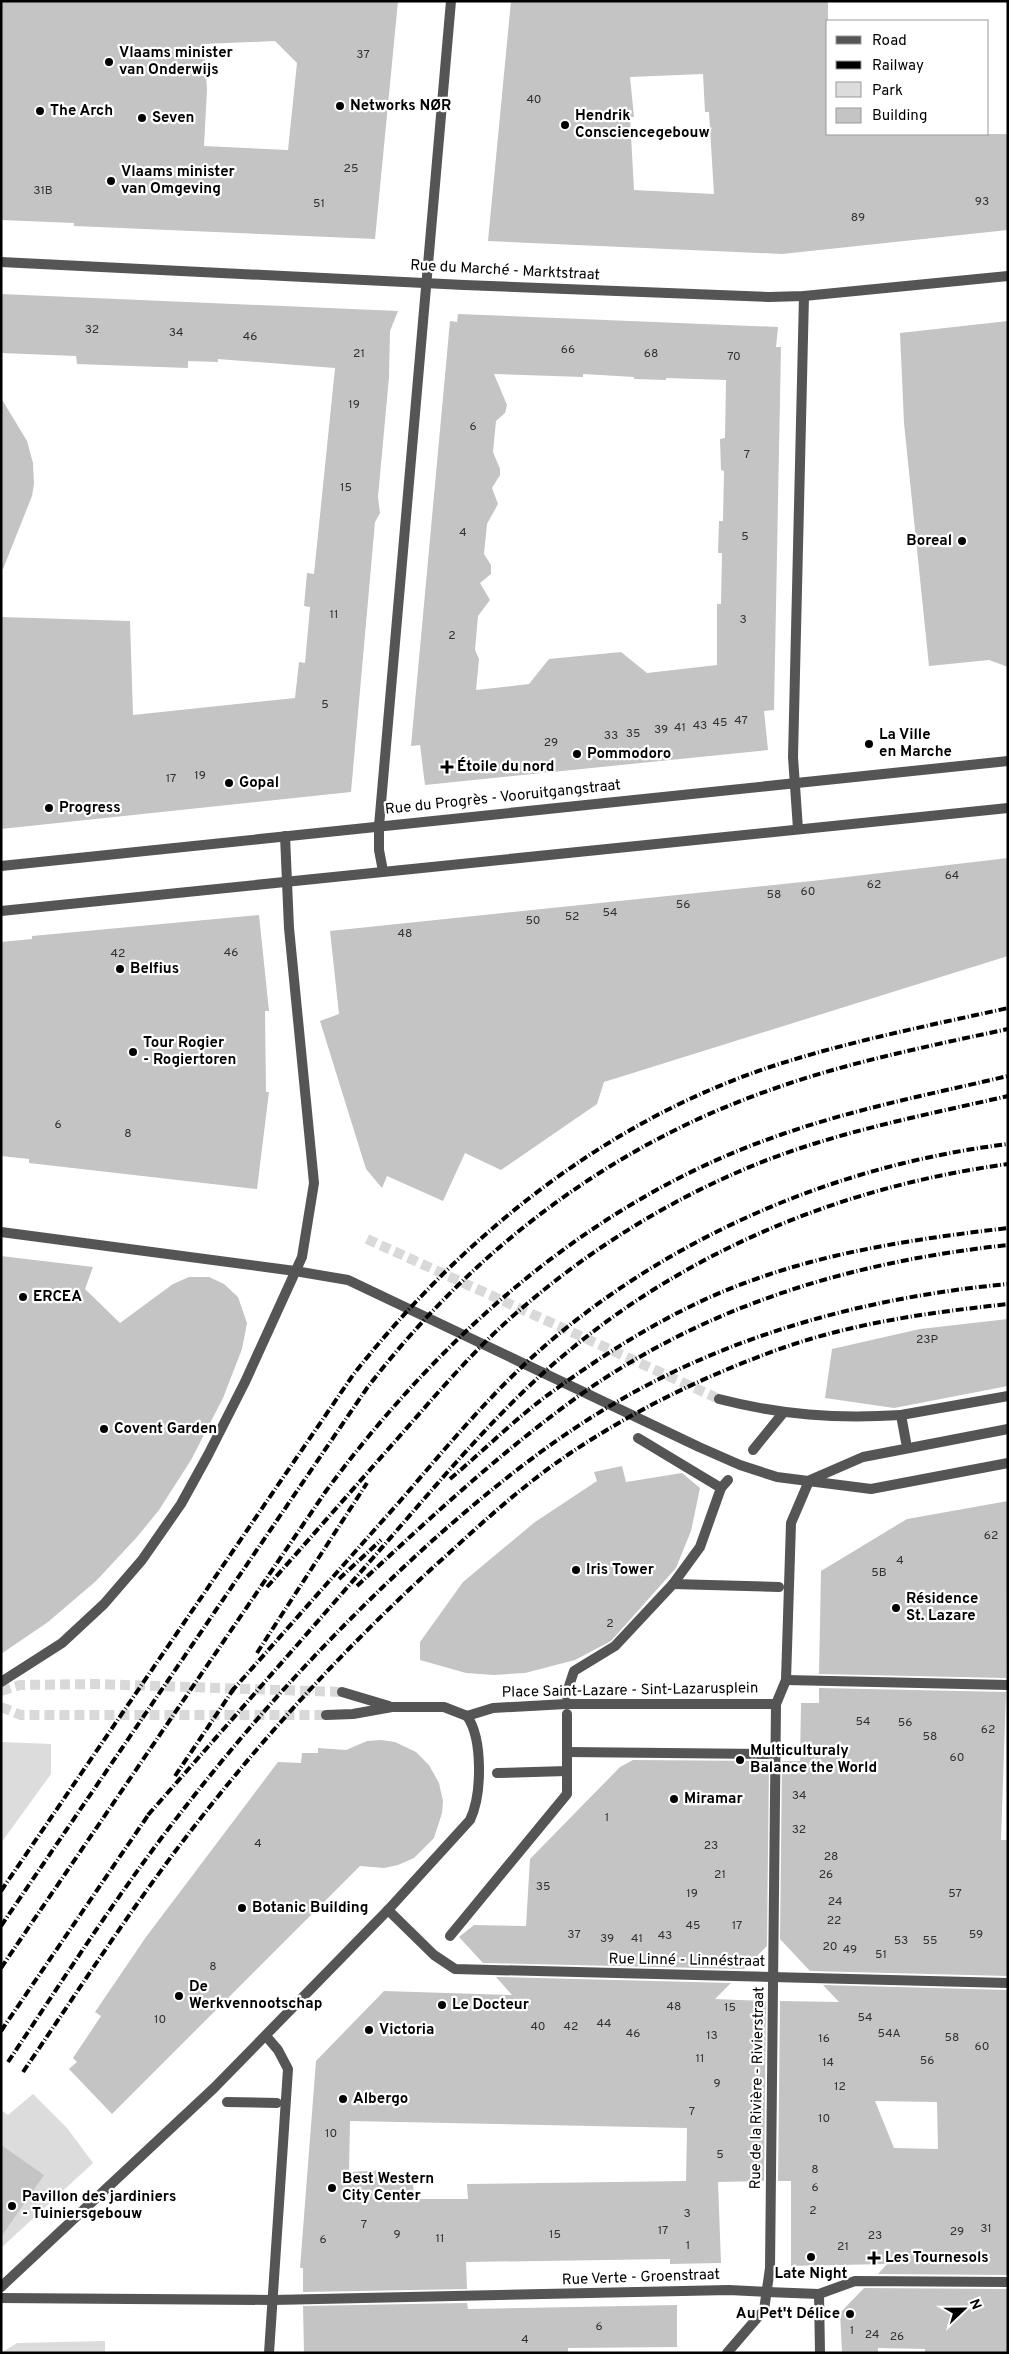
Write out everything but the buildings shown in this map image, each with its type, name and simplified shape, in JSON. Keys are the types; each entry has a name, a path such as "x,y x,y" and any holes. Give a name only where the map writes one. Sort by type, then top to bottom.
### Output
{"street":[{"path":"383,871 379,850 379,826 428,283 451,1"},
{"name":"Rue du Marché - Marktstraat","path":"1,262 428,283 769,297 804,296 1008,276"},
{"path":"798,829 793,757 804,296"},
{"name":"Rue du Progrès - Vooruitgangstraat","path":"1,866 1008,761"},
{"path":"1,911 1008,808"},
{"path":"1,1682 62,1643 104,1604 142,1560 181,1504 208,1454 245,1382 302,1256 308,1233 314,1183 286,882 285,836"},
{"path":"1,1232 296,1271 348,1280 715,1454 777,1477 871,1489 1008,1463"},
{"path":"719,1399 759,1409 808,1416 854,1417 901,1415 1008,1396"},
{"path":"753,1450 783,1412"},
{"path":"901,1415 906,1442"},
{"path":"809,1481 863,1457 1008,1429"},
{"path":"566,1695 574,1671 615,1646 673,1584 700,1547 725,1484 638,1438"},
{"name":"Place Saint-Lazare - Sint-Lazarusplein","path":"467,1716 493,1708 566,1704 776,1704 786,1680 791,1523 809,1481"},
{"path":"673,1584 779,1587"},
{"path":"786,1680 1008,1685"},
{"path":"342,1692 392,1707"},
{"name":"Rue de la Rivière - Rivierstraat","path":"727,2353 764,2310 771,2261 776,1704"},
{"path":"1,2287 214,2088 266,2036 388,1910 466,1825 476,1809 478,1781 476,1736 473,1725 467,1716 444,1707 392,1707 353,1714 326,1715"},
{"path":"450,1936 567,1794 567,1714"},
{"path":"567,1752 768,1754"},
{"path":"497,1773 568,1772"},
{"name":"Rue Linné - Linnéstraat","path":"388,1910 434,1955 455,1970 1008,1983"},
{"path":"266,2036 278,2050 288,2069 269,2353"},
{"path":"227,2102 277,2103"},
{"name":"Rue Verte - Groenstraat","path":"1,2298 273,2300 729,2290 819,2294 855,2281 1008,2282"},
{"path":"819,2294 820,2353"}],"green space":[{"path":"1,1742 51,1744 51,1774 1,1843"},
{"path":"33,2094 67,2128 93,2163 1,2248 1,2110 8,2115"},
{"path":"105,2341 105,2353 1,2353 17,2343"}],"tunnel":[{"path":"367,1239 719,1399"},
{"path":"1,1691 20,1685 95,1684 342,1692"},
{"path":"1,1707 21,1715 326,1715"}],"railway":[{"path":"1,1891 353,1375 395,1325 439,1278 487,1233 538,1192 591,1154 647,1120 706,1092 767,1068 826,1050 1008,1008"},
{"path":"1,1926 367,1388 408,1338 451,1292 498,1248 548,1208 600,1172 655,1140 713,1112 802,1079 889,1055 1008,1029"},
{"path":"1,1968 326,1491 371,1434 419,1379 471,1327 526,1278 584,1235 646,1196 712,1162 780,1135 836,1117 1008,1076"},
{"path":"267,1587 440,1390 483,1344 540,1293 621,1234 708,1186 738,1172 804,1147 905,1119 1008,1096"},
{"path":"231,1692 497,1392 560,1333 609,1296 661,1262 715,1233 770,1207 828,1185 887,1167 947,1154 1008,1144"},
{"path":"148,1815 466,1451 526,1389 577,1344 632,1304 689,1269 749,1238 811,1213 875,1192 940,1176 1008,1164"},
{"path":"450,1479 545,1397 594,1362 646,1330 700,1302 756,1279 818,1260 880,1246 1008,1228"},
{"path":"357,1586 470,1483 559,1410 638,1358 687,1332 738,1309 790,1290 843,1275 897,1262 952,1252 1008,1245"},
{"path":"8,2062 142,1864 246,1732 306,1665 368,1601 433,1540 513,1473 569,1432 628,1395 700,1360 742,1343 829,1315 873,1305 918,1296 1008,1284"},
{"path":"23,2072 114,1937 171,1857 202,1816 268,1737 302,1698 373,1624 477,1528 537,1477 592,1439 664,1398 766,1354 855,1327 946,1311 1008,1304"},
{"path":"257,1653 367,1483"},
{"path":"339,1579 381,1540"},
{"path":"175,1776 235,1687"},
{"path":"1,2031 151,1811"}],"place":[{"name":"Vlaams minister van Onderwijs","path":"109,62"},
{"name":"Networks NØR","path":"340,106"},
{"name":"The Arch","path":"40,111"},
{"name":"Seven","path":"142,118"},
{"name":"Hendrik Consciencegebouw","path":"565,125"},
{"name":"Vlaams minister van Omgeving","path":"111,181"},
{"name":"Boreal","path":"962,541"},
{"name":"La Ville en Marche","path":"869,744"},
{"name":"Pommodoro","path":"577,754"},
{"name":"Étoile du nord","path":"447,767"},
{"name":"Gopal","path":"229,783"},
{"name":"Progress","path":"49,808"},
{"name":"Belfius","path":"120,969"},
{"name":"Tour Rogier - Rogiertoren","path":"133,1052"},
{"name":"ERCEA","path":"23,1297"},
{"name":"Covent Garden","path":"104,1429"},
{"name":"Iris Tower","path":"576,1570"},
{"name":"Résidence St. Lazare","path":"896,1608"},
{"name":"Multiculturaly Balance the World","path":"740,1760"},
{"name":"Miramar","path":"674,1799"},
{"name":"Botanic Building","path":"242,1908"},
{"name":"De Werkvennootschap","path":"179,1996"},
{"name":"Le Docteur","path":"442,2005"},
{"name":"Victoria","path":"369,2030"},
{"name":"Albergo","path":"343,2099"},
{"name":"Best Western City Center","path":"332,2188"},
{"name":"Pavillon des jardiniers - Tuiniersgebouw","path":"12,2206"},
{"name":"Late Night","path":"811,2257"},
{"name":"Les Tournesols","path":"874,2258"},
{"name":"Au Pet't Délice","path":"850,2314"}]}
